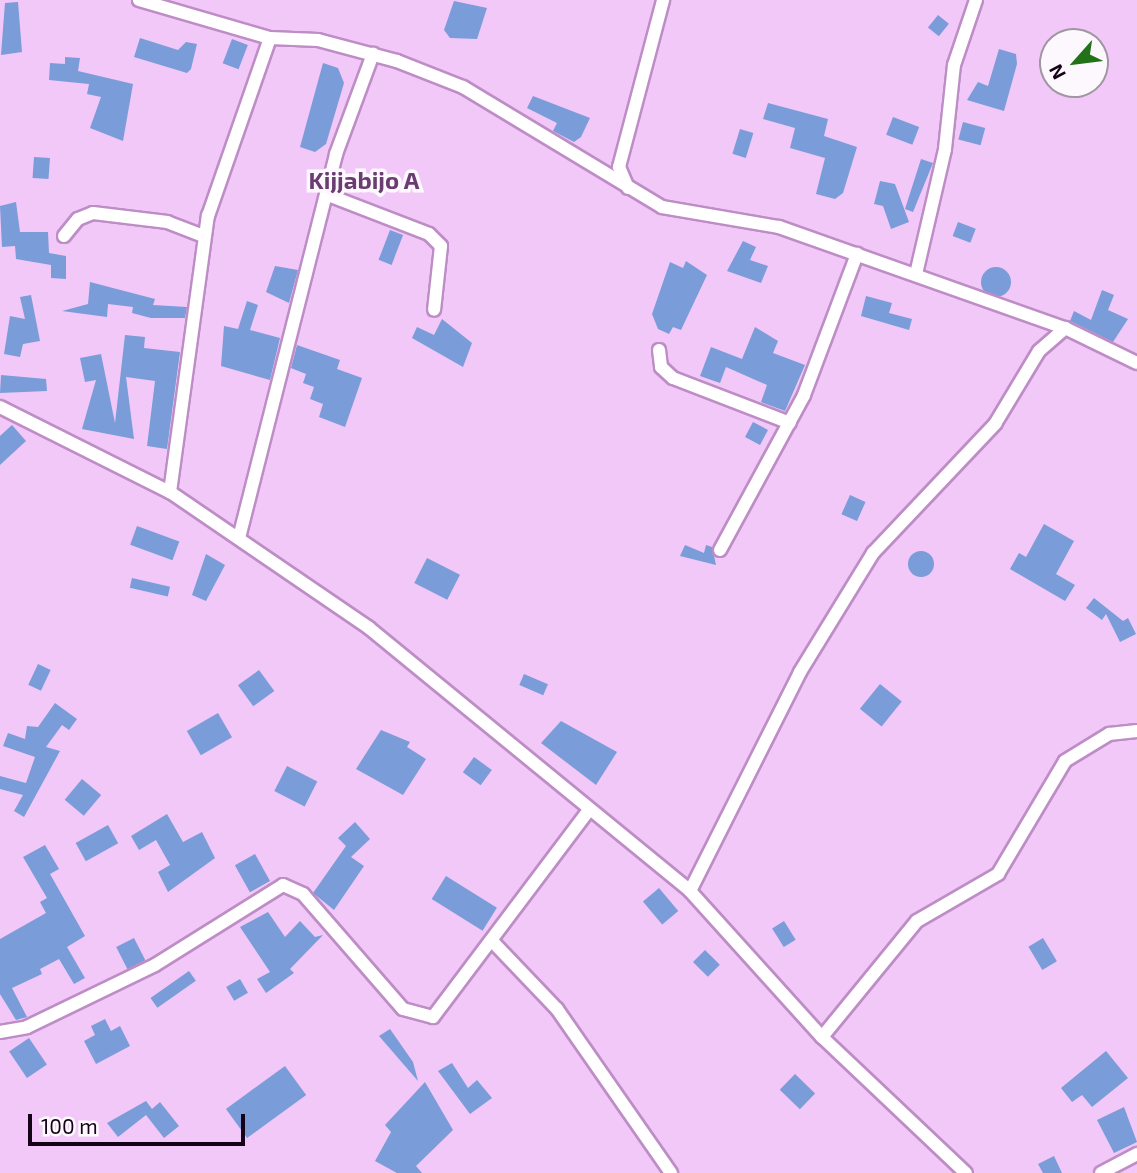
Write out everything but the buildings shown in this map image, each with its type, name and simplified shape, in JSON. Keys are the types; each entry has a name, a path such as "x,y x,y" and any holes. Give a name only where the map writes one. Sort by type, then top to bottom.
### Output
{"street":[{"path":"139,0 270,38 318,40 373,54 463,87 662,207"},
{"path":"663,0 619,167 624,186 662,207 779,227 916,274 1065,328 1137,363"},
{"path":"916,274 945,149 963,25 964,0"},
{"path":"963,25 976,0"},
{"path":"170,492 204,236 234,129 270,38"},
{"path":"239,538 345,126 373,54"},
{"path":"328,195 429,234 441,246 434,310"},
{"path":"64,236 93,213 167,222 204,236"},
{"path":"720,550 790,423 820,344 834,328 857,254"},
{"path":"690,891 800,672 873,553 995,424 1039,351 1065,328"},
{"path":"659,350 661,367 673,378 790,423"},
{"path":"0,407 170,492 369,628 588,811 690,891 822,1037 966,1173"},
{"path":"822,1037 917,920 998,874 1065,761 1098,739 1137,732"},
{"path":"0,1032 27,1027 155,965 283,885 298,889 388,995 421,1017 444,1008 588,811"},
{"path":"492,941 557,1009 671,1173"},
{"path":"1101,1173 1137,1154"}],"district":[{"name":"Kijjabijo A","path":"364,180"}]}
